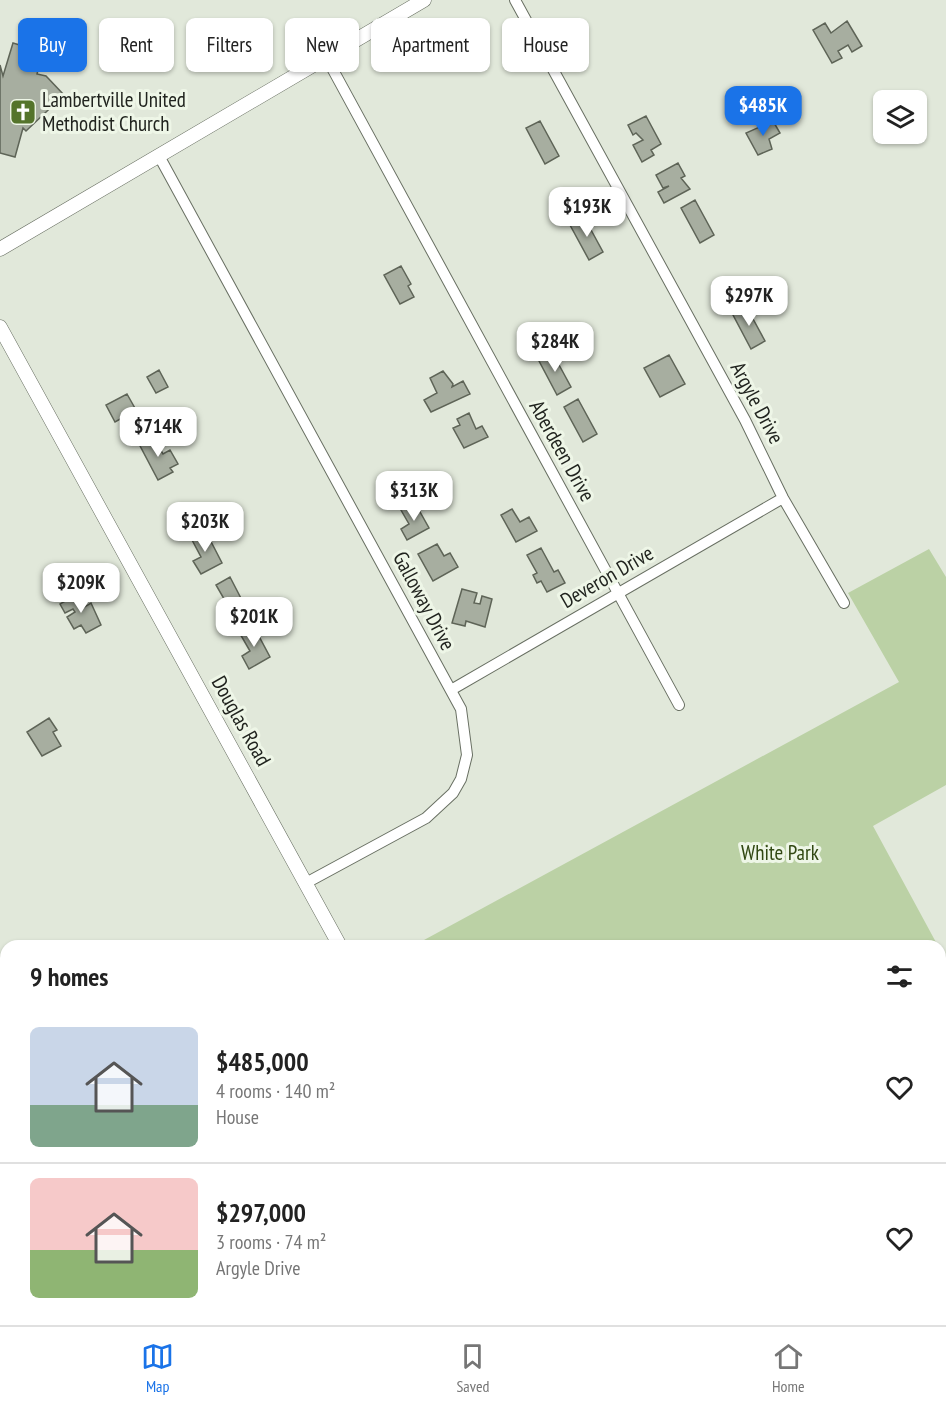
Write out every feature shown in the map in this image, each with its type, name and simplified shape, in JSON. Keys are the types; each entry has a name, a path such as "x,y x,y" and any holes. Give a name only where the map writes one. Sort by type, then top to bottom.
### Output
{"street":[{"path":"359,38 424,0"},
{"name":"Argyle Drive","path":"514,0 740,411 783,498 844,603"},
{"path":"0,249 301,72"},
{"name":"Aberdeen Drive","path":"334,72 679,705"},
{"name":"Galloway Drive","path":"159,156 461,709 467,755 461,778 453,793 426,818 306,883"},
{"name":"Douglas Road","path":"0,327 337,940"},
{"name":"Deveron Drive","path":"451,690 783,498"}],"green space":[{"name":"White Park","path":"929,549 946,577 946,785 873,826 935,940 424,940 899,682 848,593"}],"building":[{"path":"847,21 862,46 852,52 848,45 838,51 842,58 832,63 813,30 825,23 831,33"},
{"name":"Lambertville United Methodist Church","path":"13,43 18,44 18,72 38,72 37,74 46,76 64,95 26,131 23,128 15,157 0,153 0,65 3,76"},
{"path":"646,116 661,144 651,150 654,155 642,162 633,145 643,140 636,133 633,135 628,125"},
{"path":"540,121 559,156 545,164 526,128"},
{"path":"773,121 780,133 769,139 772,149 758,155 746,133"},
{"path":"678,163 685,176 681,178 690,189 664,203 658,192 669,186 663,188 656,175"},
{"path":"695,200 714,235 700,243 681,208"},
{"path":"584,217 603,252 589,260 570,225"},
{"path":"401,266 411,284 408,286 414,297 400,304 384,275"},
{"path":"746,306 765,341 751,349 732,313"},
{"path":"552,352 571,387 557,395 538,359"},
{"path":"669,355 685,384 660,397 644,368"},
{"path":"159,370 168,387 156,393 147,377"},
{"path":"443,371 453,384 452,387 463,381 470,394 431,412 424,400 437,393 430,378"},
{"path":"127,394 145,426 131,434 122,418 115,422 106,405"},
{"path":"578,399 597,434 583,442 564,407"},
{"path":"469,413 476,429 482,426 488,437 464,448 453,428 460,425 457,419"},
{"path":"152,435 163,454 170,450 178,464 170,468 173,472 158,480 138,442"},
{"path":"415,503 429,528 407,540 401,529 409,524 401,510"},
{"path":"512,509 520,522 529,517 537,531 516,542 501,515"},
{"path":"205,530 222,563 201,574 193,561 201,557 191,538"},
{"path":"437,544 444,556 450,553 458,567 433,581 418,554"},
{"path":"541,548 554,572 558,570 565,583 547,592 541,581 537,583 533,575 537,573 527,555"},
{"path":"230,577 247,610 226,621 219,608 227,604 216,585"},
{"path":"462,589 477,593 474,603 480,604 482,596 492,599 485,627 466,621 465,626 452,623"},
{"path":"77,594 83,608 91,603 101,625 86,633 81,625 74,629 67,617 75,612 73,609 65,613 60,604"},
{"path":"253,625 270,657 249,669 242,656 250,651 239,632"},
{"path":"49,718 57,730 53,732 61,746 42,756 27,732"}],"place":[{"name":"Lambertville United Methodist Church","path":"23,112"}]}
